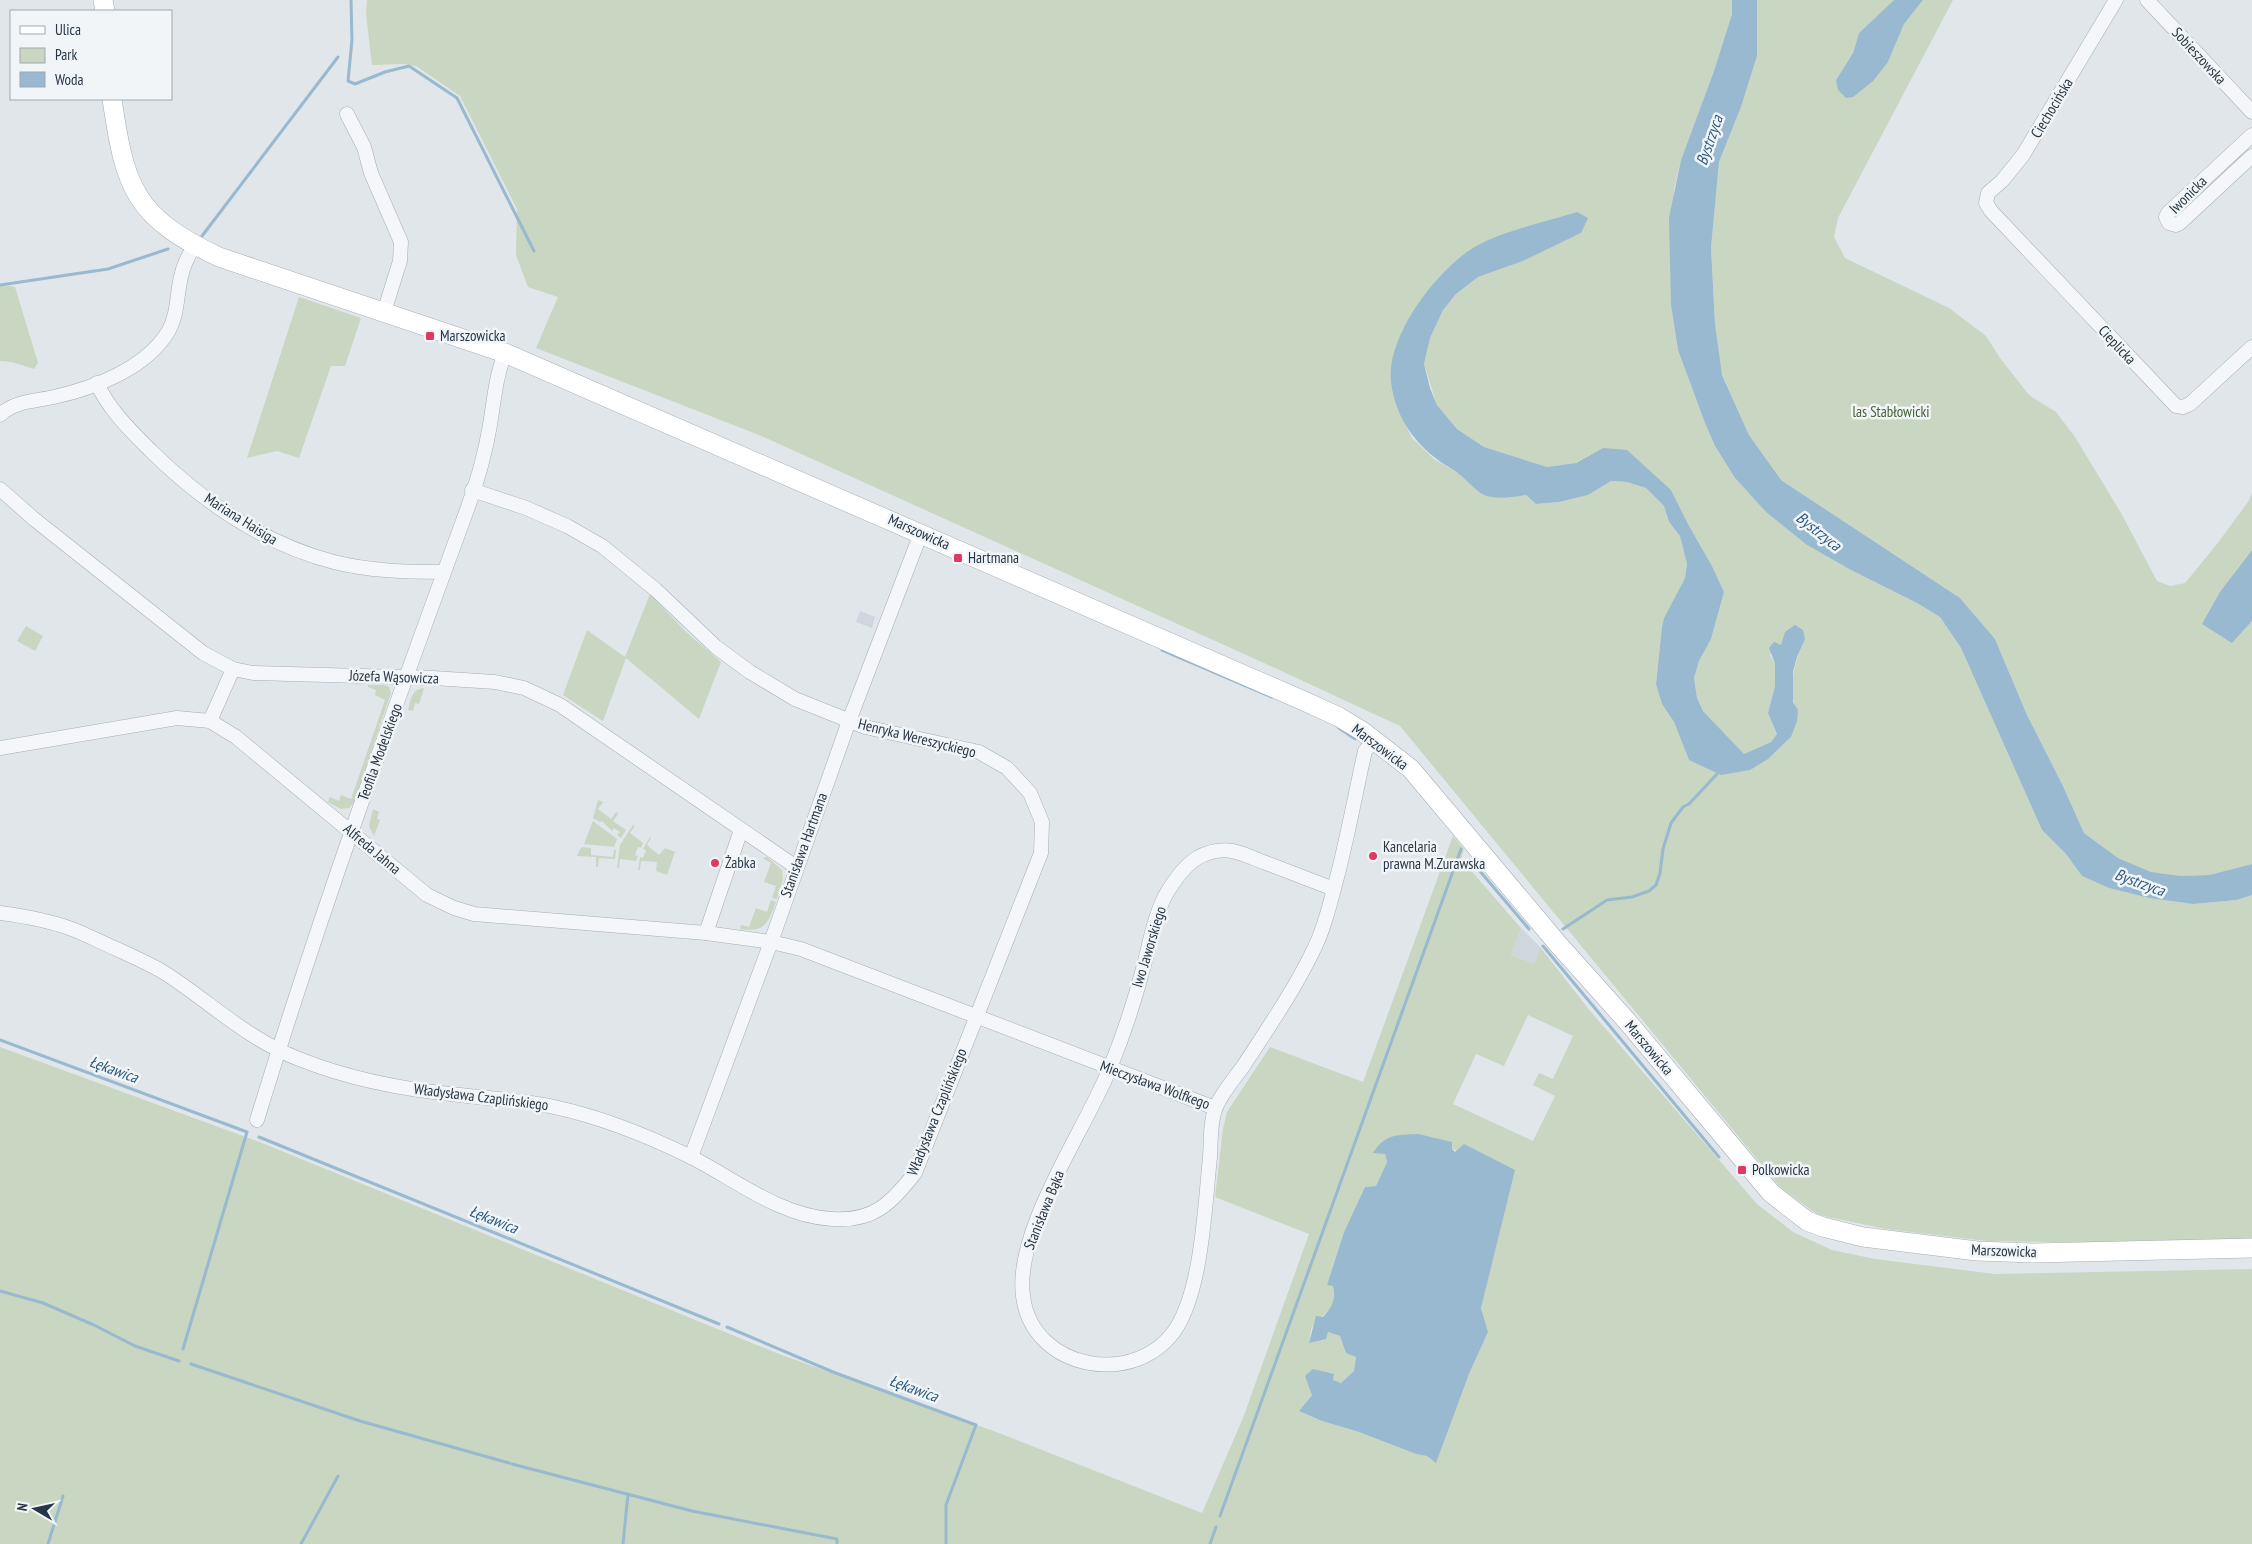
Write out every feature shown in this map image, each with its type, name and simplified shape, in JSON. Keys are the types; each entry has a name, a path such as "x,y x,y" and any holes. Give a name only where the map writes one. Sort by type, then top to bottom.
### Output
{"street":[{"name":"Ciechocińska","path":"1990,210 1986,203 1988,193 2002,181 2023,154 2116,0"},
{"name":"Sobieszowska","path":"2147,0 2252,112"},
{"name":"Marszowicka","path":"112,100 119,143 131,183 140,201 168,230 194,245 219,256 505,353 1304,701 1339,717 1374,740 1411,769 1558,944 1626,1020 1771,1194 1807,1221 1863,1237 1977,1252 2033,1253 2252,1248"},
{"path":"348,114 364,147 371,173 401,242 400,261 384,312"},
{"name":"Iwonicka","path":"2252,135 2168,213 2167,220 2172,225 2180,223 2252,156"},
{"name":"Cieplicka","path":"1990,210 2176,406 2183,407 2191,403 2252,347"},
{"path":"0,414 15,405 65,394 97,384 145,358 162,341 174,318 182,274 194,245"},
{"name":"Teofila Modelskiego","path":"257,1120 278,1050 352,831 472,490 490,427 500,368 505,353"},
{"name":"Mariana Haisiga","path":"97,384 104,397 135,434 165,464 203,496 251,528 291,549 335,563 375,569 443,572"},
{"name":"Józefa Wąsowicza","path":"0,489 203,653 233,669 253,673 495,682 524,688 560,705 598,730 796,867"},
{"name":"Henryka Wereszyckiego","path":"472,490 567,526 602,546 656,590 716,647 750,672 796,698 865,727 979,752 1007,768 1030,793 1042,822 1041,853 976,1016"},
{"name":"Stanisława Hartmana","path":"690,1157 771,942 849,721 921,533"},
{"path":"210,721 233,669"},
{"name":"Alfreda Jahna","path":"0,748 176,718 210,721 236,737 352,831 373,851 427,895 454,908 474,914 706,933 771,942"},
{"name":"Mieczysława Wolfkego","path":"771,942 801,949 1215,1108 1284,1004 1313,952 1325,922 1344,853 1365,750 1374,740"},
{"path":"706,933 741,830"},
{"name":"Iwo Jaworskiego","path":"1110,1069 1143,968 1154,923 1166,895 1179,874 1197,858 1215,850 1234,851 1334,889"},
{"name":"Władysława Czaplińskiego","path":"0,913 68,927 133,957 167,974 255,1038 278,1050 330,1070 416,1089 460,1095 508,1098 556,1107 603,1120 690,1157 790,1210 830,1219 855,1219 877,1211 894,1199 915,1173 976,1016"},
{"name":"Stanisława Bąka","path":"1110,1069 1044,1204 1027,1251 1022,1277 1025,1307 1032,1323 1047,1342 1061,1353 1086,1364 1109,1366 1133,1361 1161,1345 1178,1324 1188,1297 1199,1252 1215,1108"}],"shaded area":[{"path":"860,611 875,617 872,628 856,622"},
{"path":"1521,928 1540,947 1534,964 1511,955"}],"green space":[{"path":"367,0 1732,0 1732,14 1714,71 1681,160 1674,190 1671,305 1678,350 1705,423 1715,446 1735,478 1766,512 1807,545 1940,617 1961,648 2042,830 2066,854 2082,876 2109,888 2149,898 2193,904 2237,900 2252,895 2252,1239 2119,1243 1987,1241 1886,1229 1818,1215 1780,1187 1400,726 759,435 536,348 558,297 528,287 516,255 517,209 460,96 416,66 404,64 372,65 366,14","holes":["1577,212 1581,233 1523,261 1478,277 1456,294 1443,310 1430,338 1424,364 1437,405 1457,429 1484,447 1547,467 1575,463 1603,448 1671,490 1724,592 1711,639 1699,661 1694,678 1697,698 1703,711 1744,754 1771,742 1777,734 1768,713 1775,686 1775,663 1770,655 1781,645 1805,639 1798,655 1793,675 1792,694 1798,710 1791,737 1768,759 1689,760 1674,722 1662,704 1656,684 1662,627 1664,618 1685,578 1687,564 1680,536 1669,522 1664,506 1646,488 1627,482 1611,481 1588,495 1559,502 1536,504 1526,495 1510,497 1484,495 1460,474 1434,459 1412,438 1397,407 1391,381 1393,358 1404,327 1499,237"]},
{"name":"las Stabłowicki","path":"1757,0 1894,0 1859,33 1853,53 1836,80 1888,62 1904,24 1923,0 1953,0 1838,218 1834,237 1845,258 1949,308 1986,336 2000,358 2029,395 2056,412 2075,437 2121,513 2157,581 2170,586 2185,583 2217,544 2248,502 2252,493 2252,550 2234,573 2232,643 2252,621 2252,864 2209,875 2181,876 2151,872 2118,858 2084,833 2063,786 2027,715 1995,639 1960,598 1781,480 1749,435 1721,372 1715,324 1711,248 1719,162 1741,107 1757,56"},
{"path":"0,284 15,287 38,363 34,369 12,362 0,361"},
{"path":"299,297 361,318 345,366 331,366 299,458 277,451 247,458"},
{"path":"650,594 685,631 721,662 699,719 626,658 603,721 563,695 587,630 625,657"},
{"path":"26,626 43,636 35,651 17,641"},
{"path":"368,685 384,685 389,687 391,693 354,802 349,808 341,809 328,802 330,797 339,801 341,795 351,799 385,700 375,695 376,690 368,687"},
{"path":"424,688 419,704 415,703 413,711 408,710 414,692"},
{"path":"598,800 603,802 598,809 611,819 616,812 618,814 613,821 626,830 621,838 617,835 620,832 614,828 612,831 602,821 600,822 593,818"},
{"path":"373,809 379,812 377,819 380,820 374,836 369,826"},
{"path":"593,821 617,839 614,847 584,844"},
{"path":"633,825 635,826 630,833 643,843 641,848 638,847 635,855 638,856 636,861 620,859 619,868 617,868 620,845"},
{"path":"1453,836 1464,849 1461,859 1521,928 1511,955 1534,964 1540,947 1591,1012 1757,1204 1793,1232 1832,1250 1875,1259 1995,1274 2252,1269 2252,1544 0,1544 0,1047 257,1141 779,1354 999,1433 1202,1513 1243,1418 1309,1234 1215,1197 1223,1129 1227,1112 1270,1047 1363,1082","holes":["1528,1015 1573,1036 1553,1079 1539,1073 1533,1085 1555,1096 1533,1141 1453,1104 1476,1054 1504,1066","1452,1149 1514,1170 1481,1308 1488,1332 1469,1374 1436,1462 1427,1456 1416,1454 1359,1432 1322,1421 1299,1411 1312,1394 1334,1375 1332,1381 1341,1383 1354,1371 1356,1356 1346,1353 1340,1336 1328,1332 1325,1339 1309,1342 1314,1324 1328,1312 1334,1302 1333,1285 1327,1285 1344,1232 1365,1187 1376,1186 1387,1162 1385,1154"]},
{"path":"650,837 647,845 659,855 665,848 675,852 667,875 656,871 657,862 641,861 640,870 638,870 640,857 643,858 646,850 643,849"},
{"path":"583,847 591,848 591,855 613,857 614,850 616,850 615,859 599,858 598,867 596,867 596,857 577,856"},
{"path":"764,857 767,857 782,870 783,879 777,899 772,898 776,886 764,882 771,863 764,859"},
{"path":"771,900 776,902 771,916 764,925 755,929 740,929 741,925 749,927 756,908 767,912"}],"water":[{"name":"Bystrzyca","path":"1732,0 1757,0 1757,56 1741,107 1719,162 1711,248 1715,324 1722,375 1749,435 1781,480 1960,598 1995,639 2027,715 2063,786 2084,833 2118,858 2151,872 2181,876 2209,875 2252,864 2252,895 2237,900 2193,904 2149,898 2109,888 2082,876 2066,854 2042,830 1961,648 1940,617 1807,545 1766,512 1735,478 1715,446 1678,350 1671,305 1669,218 1681,160 1714,71 1732,14"},
{"path":"1894,0 1923,0 1904,24 1888,62 1873,81 1853,97 1846,98 1838,90 1836,80 1853,53 1859,33"},
{"path":"1577,212 1588,218 1581,233 1523,261 1478,277 1456,294 1443,310 1430,338 1424,364 1430,388 1437,405 1457,429 1484,447 1547,467 1576,463 1603,448 1627,450 1671,490 1724,592 1711,639 1699,661 1694,678 1697,698 1703,711 1744,754 1771,742 1777,734 1768,713 1775,686 1775,663 1769,648 1774,642 1781,645 1785,632 1795,625 1803,630 1805,639 1793,672 1793,702 1798,710 1797,721 1791,737 1768,759 1750,770 1721,775 1689,760 1674,722 1662,704 1656,684 1662,627 1664,618 1685,578 1687,564 1680,536 1669,522 1664,506 1646,488 1627,482 1611,481 1588,495 1559,502 1536,504 1526,495 1499,498 1489,497 1429,453 1411,433 1398,409 1391,382 1391,364 1396,346 1415,308 1442,274 1470,250 1493,238"},
{"path":"2252,550 2252,621 2232,643 2202,624 2220,592"},
{"path":"1418,1134 1452,1142 1452,1149 1455,1152 1464,1144 1515,1170 1481,1308 1488,1332 1469,1374 1436,1463 1427,1456 1416,1454 1359,1432 1322,1421 1299,1411 1312,1395 1305,1376 1313,1369 1334,1374 1333,1380 1341,1383 1354,1371 1356,1357 1346,1353 1340,1336 1328,1332 1326,1339 1309,1343 1316,1316 1323,1317 1333,1302 1333,1286 1327,1285 1344,1232 1365,1187 1376,1186 1387,1162 1385,1154 1373,1153 1387,1139"}],"waterway":[{"path":"351,0 352,40 348,81 355,84 385,72 409,66 457,98 534,251"},
{"path":"202,236 338,57"},
{"path":"0,285 108,269 168,249"},
{"path":"1162,650 1272,697"},
{"path":"1339,728 1355,739"},
{"path":"1563,929 1607,900 1632,897 1649,891 1656,885 1660,873 1663,849 1671,823 1683,807 1689,804 1717,774"},
{"path":"1220,1516 1461,849"},
{"path":"1473,863 1529,929"},
{"path":"1543,946 1719,1157"},
{"name":"Łękawica","path":"0,1040 247,1132 183,1349"},
{"name":"Łękawica","path":"259,1137 719,1324"},
{"path":"0,1291 43,1303 94,1325 135,1346 179,1361"},
{"name":"Łękawica","path":"727,1327 833,1372 976,1425 946,1505 946,1544"},
{"path":"191,1364 360,1421 509,1463"},
{"path":"512,1464 692,1511 837,1539 837,1544"},
{"path":"301,1544 338,1476"},
{"path":"623,1544 628,1494"},
{"path":"48,1544 63,1496"},
{"path":"1210,1544 1216,1527"}],"place":[{"name":"Marszowicka","path":"430,336"},
{"name":"Hartmana","path":"958,558"},
{"name":"Kancelaria prawna M.Zurawska","path":"1373,856"},
{"name":"Żabka","path":"715,863"},
{"name":"Polkowicka","path":"1742,1170"}]}
